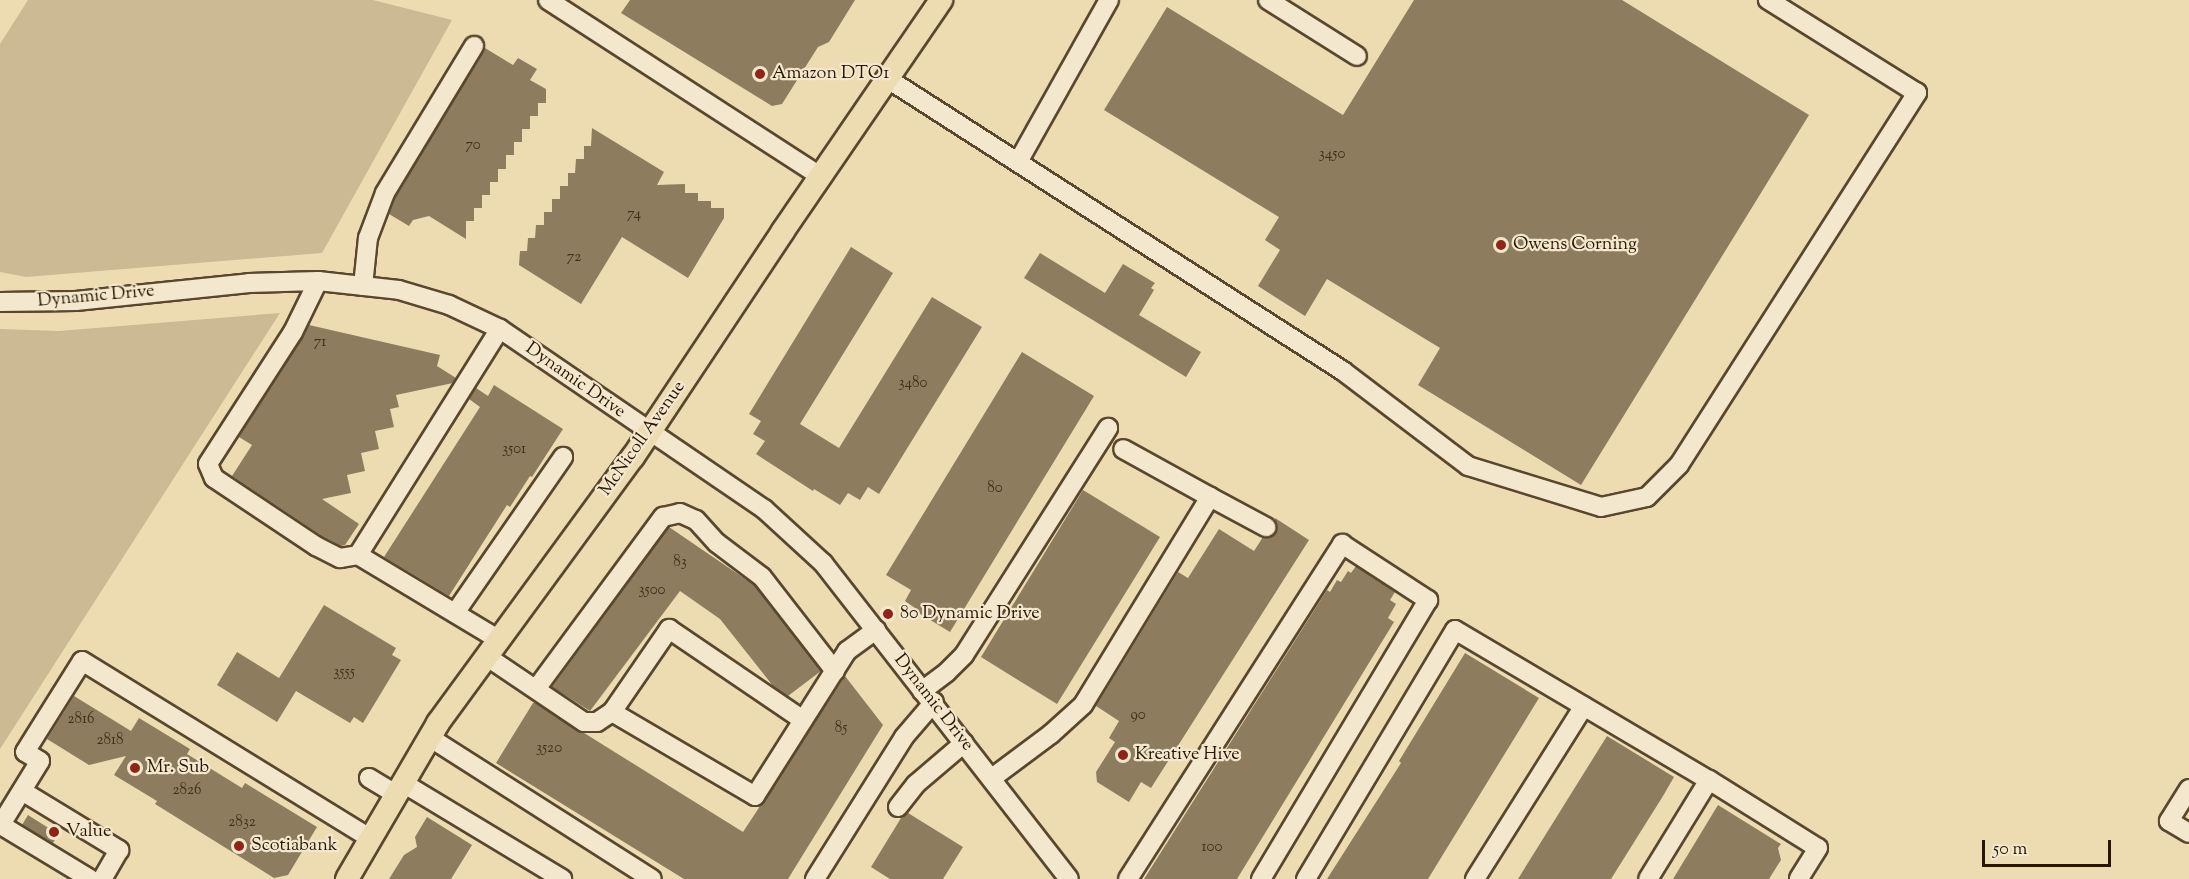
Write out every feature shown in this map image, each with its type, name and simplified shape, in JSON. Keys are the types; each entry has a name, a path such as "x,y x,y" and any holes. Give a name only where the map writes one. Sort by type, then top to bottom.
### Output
{"main road":[{"name":"McNicoll Avenue","path":"347,879 429,737 649,433 941,0"}],"street":[{"path":"548,0 822,177"},
{"path":"1018,162 1109,0"},
{"path":"1268,0 1357,56"},
{"path":"888,79 1343,371 1468,466 1601,507 1647,497 1679,465 1917,93 1768,0"},
{"path":"363,286 368,238 385,193 474,46"},
{"path":"318,281 293,332 208,464 214,478 316,546 340,558 358,555 456,613 536,689 584,722 597,722 612,712 669,629 803,720"},
{"name":"Dynamic Drive","path":"0,302 76,301 249,284 318,281 399,290 450,305 500,329 649,433 764,509 823,563 992,778 1067,878"},
{"path":"358,555 500,329"},
{"path":"815,879 904,737 964,655 1108,429"},
{"path":"1123,449 1266,527"},
{"path":"456,613 563,457"},
{"path":"992,778 1051,734 1083,705 1210,496"},
{"path":"536,689 663,518 680,513 696,520 717,543 762,578 835,671"},
{"path":"1128,879 1342,544 1428,600 1261,879"},
{"path":"612,712 755,796 847,651 876,630"},
{"path":"1306,879 1455,630 1709,780 1818,848 1799,879"},
{"path":"90,879 0,826 40,761 25,752 82,661 370,838"},
{"path":"1475,879 1584,706"},
{"path":"429,737 652,879"},
{"path":"898,807 916,784 964,743"},
{"path":"369,778 400,788 562,879"},
{"path":"1648,879 1709,780"},
{"path":"2189,789 2169,821 2189,833"},
{"path":"22,791 119,850 102,879"}],"shaded area":[{"path":"28,0 373,0 452,20 322,253 26,277 0,272 0,44"},
{"path":"280,313 0,749 0,329 59,331"}],"building":[{"name":"Amazon DTO1","path":"630,0 855,0 829,42 818,47 782,104 772,106 621,13"},
{"name":"Owens Corning","path":"1414,0 1622,0 1809,115 1581,485 1418,385 1440,348 1327,279 1305,316 1258,286 1280,250 1265,240 1279,217 1104,110 1167,7 1343,115"},
{"path":"485,48 513,65 518,58 537,69 530,80 546,89 546,103 538,103 538,116 530,116 530,129 522,129 522,142 514,142 514,155 506,155 506,169 498,169 498,182 490,182 490,195 482,195 482,208 474,208 474,221 466,221 466,239 429,216 413,220 409,226 389,214 395,198"},
{"path":"592,128 664,172 657,185 685,184 685,193 698,193 698,201 711,201 711,208 724,208 724,218 688,278 622,237 581,304 519,265 520,251 527,251 528,238 535,238 536,225 544,225 544,212 552,212 552,199 560,199 560,186 568,186 568,173 575,173 576,159 584,159 584,146 591,146"},
{"path":"851,247 893,273 800,424 839,448 932,297 982,327 879,494 868,487 860,500 848,493 840,505 814,489 813,491 756,454 765,441 753,434 761,421 749,414"},
{"path":"1040,253 1105,293 1123,264 1155,283 1151,288 1154,290 1139,315 1201,352 1186,377 1024,278"},
{"path":"309,325 440,355 437,366 456,378 453,383 396,395 399,407 390,409 394,427 375,431 379,449 361,453 365,471 347,475 351,493 322,499 359,524 345,545 341,546 322,536 232,476 252,445 239,437"},
{"path":"1022,352 1094,396 950,632 914,610 915,608 905,601 911,590 886,575"},
{"path":"494,385 563,429 510,507 507,505 449,596 384,557 480,407 469,399 476,388 488,396"},
{"path":"1083,490 1160,537 1057,704 981,657"},
{"path":"1275,518 1309,540 1151,788 1141,782 1129,802 1097,782 1096,772 1115,742 1109,738 1119,721 1096,706 1178,572 1188,578 1219,529 1254,551 1263,537 1271,537 1276,533"},
{"path":"669,527 754,585 821,671 788,696 773,686 720,619 680,591 590,711 552,687"},
{"path":"1356,566 1395,592 1390,600 1396,604 1388,618 1394,622 1237,879 1144,879 1327,590 1330,592 1337,580 1341,582 1348,571 1351,573"},
{"path":"324,605 396,648 392,655 401,660 363,723 354,717 350,723 296,691 277,722 217,685 237,652 279,678"},
{"path":"1465,653 1539,698 1428,879 1327,879 1401,763 1399,761"},
{"path":"845,676 883,725 788,879 684,879 496,763 533,703 536,703 743,832"},
{"path":"74,696 131,731 139,718 190,749 187,754 242,788 245,783 317,827 288,875 274,878 155,804 157,801 114,775 126,756 89,765 47,739"},
{"path":"1607,736 1674,777 1663,796 1611,879 1518,879"},
{"path":"1718,805 1781,844 1778,848 1781,860 1769,879 1673,879"},
{"path":"908,813 963,847 943,879 890,879 871,867 901,818"},
{"path":"28,815 58,834 53,843 22,825"},
{"path":"427,817 472,845 451,879 389,879 404,855 417,847 415,837"}],"place":[{"name":"Amazon DTO1","path":"760,74"},
{"name":"Owens Corning","path":"1501,245"},
{"name":"80 Dynamic Drive","path":"888,614"},
{"name":"Kreative Hive","path":"1123,755"},
{"name":"Mr. Sub","path":"135,768"},
{"name":"Value","path":"54,832"},
{"name":"Scotiabank","path":"239,846"}]}
